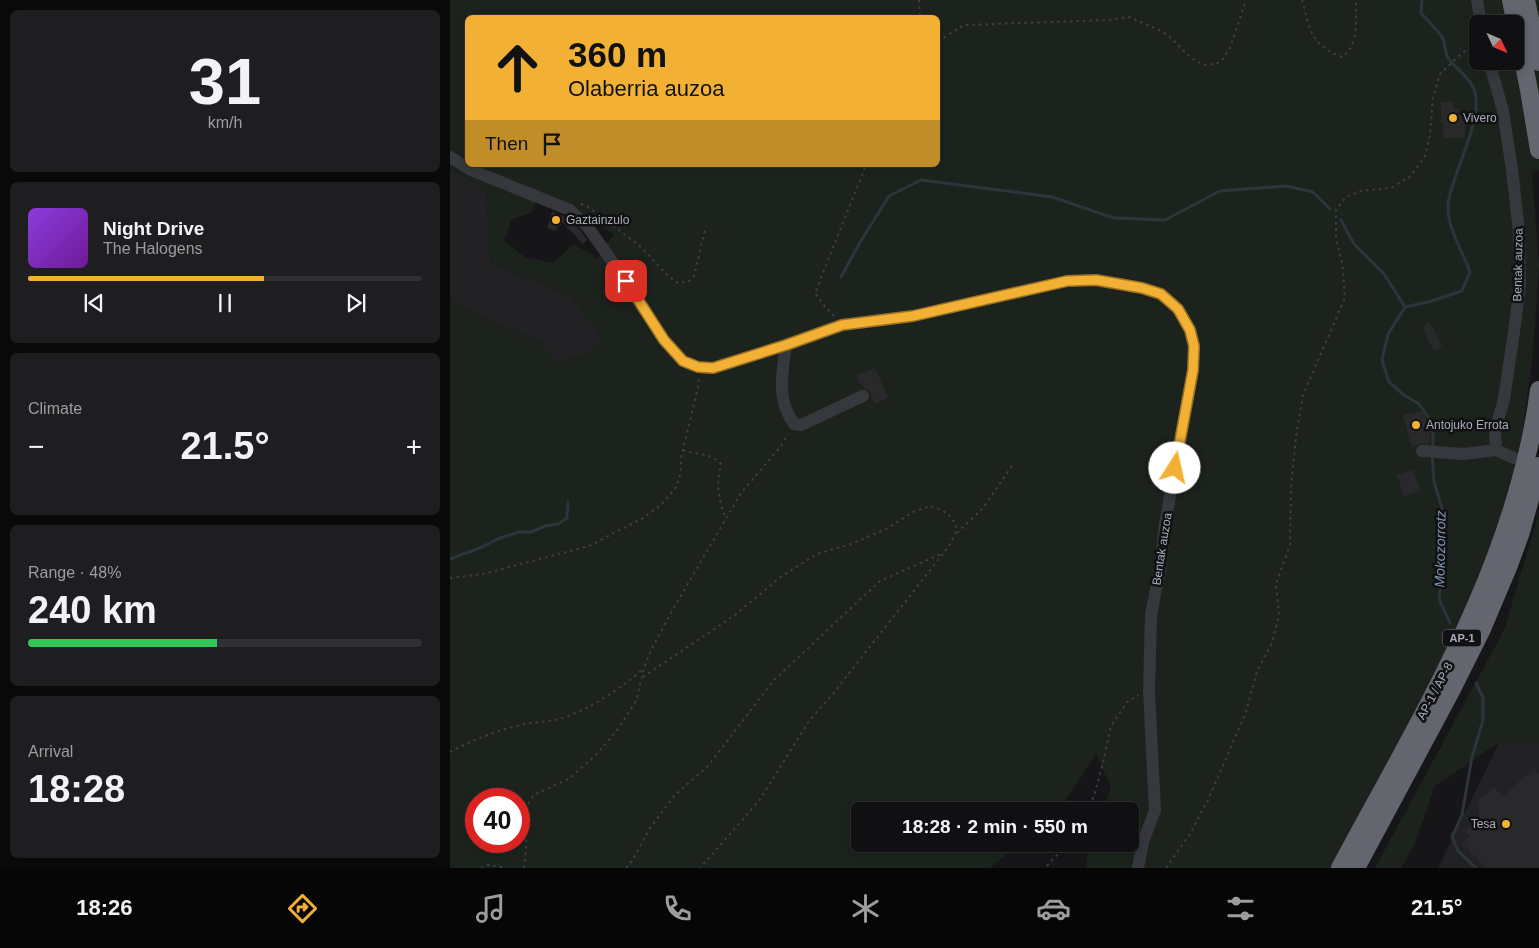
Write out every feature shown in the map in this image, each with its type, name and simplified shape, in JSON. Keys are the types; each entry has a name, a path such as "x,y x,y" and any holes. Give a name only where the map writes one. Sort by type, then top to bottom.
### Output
{"highway":[{"path":"1511,0 1539,150"},
{"path":"1526,0 1539,62"},
{"name":"AP-1 / AP-8","path":"1340,868 1455,654 1483,592 1507,528 1533,428 1539,390"},
{"name":"AP-1 / AP-8","path":"1356,868 1456,683 1482,629 1512,557 1539,466"}],"street":[{"path":"1477,0 1480,15"},
{"name":"Bentak auzoa","path":"1492,70 1503,111 1520,233 1520,282 1504,399 1495,431 1496,450"},
{"path":"450,157 465,166"},
{"path":"466,167 570,210 586,226 626,281 664,340 683,361 698,367"},
{"name":"Bentak auzoa","path":"698,367 713,368 842,325 913,316 1067,281 1096,280 1142,288 1161,294 1178,309 1190,330 1194,346 1193,370 1165,524 1160,569 1151,615 1149,691 1155,810 1143,842 1138,868"},
{"path":"786,345 782,374 782,399 794,424 801,425 863,396"},
{"path":"1422,451 1464,454 1496,450 1514,458"}],"path":[{"path":"919,0 920,15"},
{"path":"940,40 964,25 1109,20 1128,17 1170,36 1197,62 1204,65 1216,64 1222,60 1230,48 1246,0"},
{"path":"1302,0 1316,40 1327,51 1342,57 1348,53 1355,36 1356,0"},
{"path":"1166,868 1190,834 1208,800 1246,712 1257,671 1272,643 1279,615 1276,584 1290,545 1291,488 1296,436 1303,396 1345,298 1342,262 1336,239 1336,210 1346,197 1361,191 1391,188 1411,176 1425,156 1430,135 1433,98 1440,74 1460,54 1469,48"},
{"path":"842,325 815,293 865,167"},
{"path":"579,204 587,206 633,241 666,274 678,282 688,282 694,276 706,226"},
{"path":"450,578 483,574 589,546 643,518 661,505 677,486 681,472 682,450 699,382 698,367"},
{"path":"524,868 526,806 534,795 570,778 595,756 618,729 636,701 644,668 651,650 673,609 741,493 782,446 794,424"},
{"path":"682,450 689,453 708,454 721,464 717,485 718,498 726,519"},
{"path":"700,868 759,801 809,721 880,634 955,535 983,508 1014,463"},
{"path":"642,677 734,615 782,576 817,554 851,544 886,529 915,511 931,506 951,517 956,525 955,535"},
{"path":"626,868 632,861 650,828 675,795 708,766 774,680 880,581 942,553"},
{"path":"450,752 480,737 527,724 556,720 578,711 618,690 644,668"},
{"path":"1091,802 1103,763 1110,726 1127,702 1149,691"},
{"path":"1047,866 1060,852"},
{"path":"481,868 488,865 506,868"}],"shaded area":[{"path":"450,0 1539,0 1539,170 1532,172 1539,266 1533,352 1524,421 1510,500 1479,592 1334,868 1087,868 1087,852 1139,852 1139,802 1106,802 1111,788 1096,754 1064,802 851,802 851,852 1009,852 990,868 450,868 450,299 471,311 540,342 557,364 591,352 602,336 571,296 491,263 486,190 450,168","holes":["540,196 614,234 597,258 574,244 553,263 525,257 504,241 512,219 531,213"]},
{"path":"450,168 486,190 491,263 571,296 602,336 591,352 557,364 540,342 471,311 450,299"},
{"path":"1539,514 1539,742 1498,743 1435,786 1414,846 1401,868 1375,868 1504,630"},
{"name":"Tesa","path":"1539,742 1539,868 1438,868 1499,743"}],"building":[{"name":"Vivero","path":"1441,102 1454,102 1453,109 1458,109 1458,115 1465,115 1465,138 1443,138 1444,122 1441,122"},
{"path":"552,212 566,217 581,231 587,240 583,244 562,222 556,231 547,228"},
{"path":"1430,322 1442,346 1434,351 1423,326"},
{"path":"875,368 888,398 875,404 870,392 864,388 862,383 860,384 857,375"},
{"name":"Antojuko Errota","path":"1423,411 1430,435 1429,443 1419,444 1412,448 1403,415"},
{"path":"1413,470 1420,491 1404,496 1397,475"},
{"name":"Tesa","path":"1534,768 1539,774 1539,868 1486,868 1462,843 1470,836 1465,831 1479,818 1478,800 1494,787 1503,796"}],"waterway":[{"name":"Mokozorrotz","path":"1422,0 1421,13 1443,39 1448,58 1473,87 1476,99 1476,113 1448,204 1452,229 1470,272 1462,291 1405,307 1388,334 1382,360 1389,382 1404,395 1419,404 1433,424 1433,449"},
{"path":"841,277 889,196 921,180 1052,197 1114,218 1165,220 1220,191 1286,186 1313,192 1330,209"},
{"path":"1341,220 1354,244 1384,274 1405,307"},
{"name":"Mokozorrotz","path":"1432,456 1434,482 1442,508 1440,544 1442,577 1439,599 1450,623"},
{"path":"450,559 500,538 558,524 567,518 568,502"},
{"name":"Mokozorrotz","path":"1476,683 1483,698 1483,720 1472,757 1462,815 1452,837 1458,851 1476,868"}],"place":[{"name":"Vivero","path":"1453,118"},
{"name":"Gaztainzulo","path":"556,220"},
{"name":"Antojuko Errota","path":"1416,425"},
{"name":"Tesa","path":"1506,824"}],"route":[{"path":"626,281 664,340 683,361 698,367 713,368 842,325 913,316 1067,281 1096,280 1142,288 1161,294 1178,309 1190,330 1194,346 1193,370 1175,468"}]}
